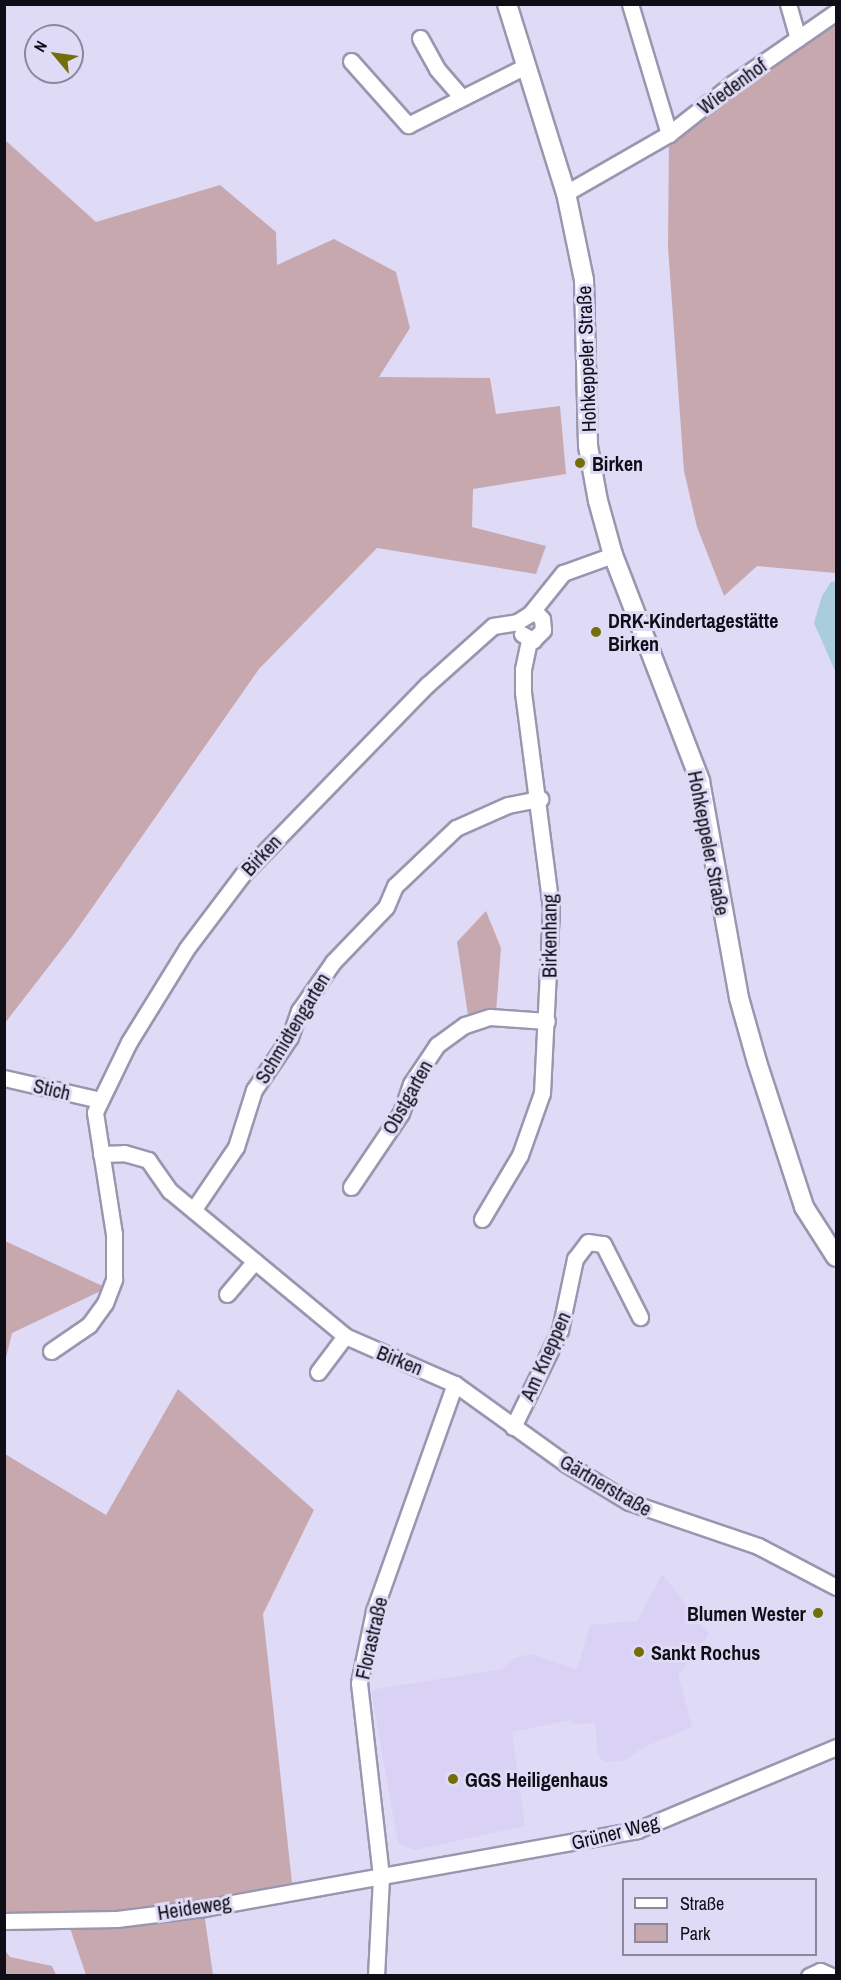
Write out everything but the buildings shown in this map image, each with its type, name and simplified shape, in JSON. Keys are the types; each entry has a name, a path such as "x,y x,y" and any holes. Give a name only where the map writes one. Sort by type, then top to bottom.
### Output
{"street":[{"name":"Hohkeppeler Straße","path":"507,4 566,193 584,280 588,446 597,501 613,555 700,781 739,998 757,1062 804,1207 817,1233 837,1257"},
{"path":"630,4 669,134"},
{"path":"788,4 798,39"},
{"name":"Wiedenhof","path":"566,193 669,134 732,84 837,12"},
{"path":"420,38 437,69 462,98"},
{"path":"351,61 408,125 526,66"},
{"name":"Birken","path":"51,1351 65,1337 89,1324 105,1302 114,1279 114,1234 94,1124 100,1100 161,988 243,874 427,685 493,626 517,622 534,610 563,573 613,555"},
{"path":"517,622 529,640 538,637 544,626 534,610"},
{"name":"Birkenhang","path":"482,1219 534,1126 542,1093 548,1021 551,908 540,799 523,692 523,669 529,640"},
{"name":"Schmidtengarten","path":"194,1209 236,1147 254,1090 290,1037 299,1011 333,962 386,907 395,886 456,828 508,805 540,799"},
{"name":"Obstgarten","path":"351,1187 402,1113 411,1084 437,1045 465,1025 490,1017 548,1021"},
{"name":"Stich","path":"4,1078 100,1100"},
{"name":"Birken","path":"101,1154 142,1156 170,1191 345,1336 455,1384"},
{"name":"Am Kneppen","path":"513,1427 560,1330 575,1259 588,1242 603,1244 640,1317"},
{"path":"227,1294 255,1261"},
{"path":"318,1372 345,1336"},
{"name":"Gärtnerstraße","path":"455,1384 513,1427 629,1502 758,1546 837,1587"},
{"name":"Florastraße","path":"376,1976 381,1876 359,1683 378,1602 455,1384"},
{"name":"Grüner Weg","path":"381,1876 637,1830 837,1747"},
{"name":"Heideweg","path":"4,1921 117,1919 381,1876"},
{"path":"809,1976 820,1971 832,1976"}],"shaded area":[{"name":"GGS Heiligenhaus","path":"662,1574 709,1634 678,1675 692,1727 642,1748 626,1760 605,1762 598,1756 595,1723 574,1724 571,1720 512,1732 525,1826 414,1850 398,1843 371,1690 502,1669 514,1658 531,1654 577,1670 590,1625 638,1621"}],"green space":[{"path":"836,12 836,573 757,566 724,596 697,527 684,471 668,247 669,134"},
{"path":"5,140 96,222 220,185 276,232 277,265 334,239 396,272 410,328 379,377 490,378 496,414 560,406 566,474 473,489 472,527 546,546 536,574 377,548 259,669 73,935 5,1023"},
{"path":"486,911 501,948 496,1012 468,1015 457,942"},
{"path":"5,1241 107,1288 12,1333 5,1362"},
{"path":"178,1389 314,1510 263,1614 292,1883 203,1901 75,1916 5,1914 5,1454 106,1515"},
{"path":"204,1912 213,1975 86,1975 70,1928 149,1922"},
{"path":"4,1949 10,1957 52,1966 56,1975 5,1975"}],"water":[{"path":"836,581 836,673 814,623 822,596 831,582"}],"place":[{"name":"Birken","path":"580,463"},
{"name":"DRK-Kindertagestätte Birken","path":"596,632"},
{"name":"Blumen Wester","path":"818,1613"},
{"name":"Sankt Rochus","path":"639,1652"},
{"name":"GGS Heiligenhaus","path":"453,1779"}]}
